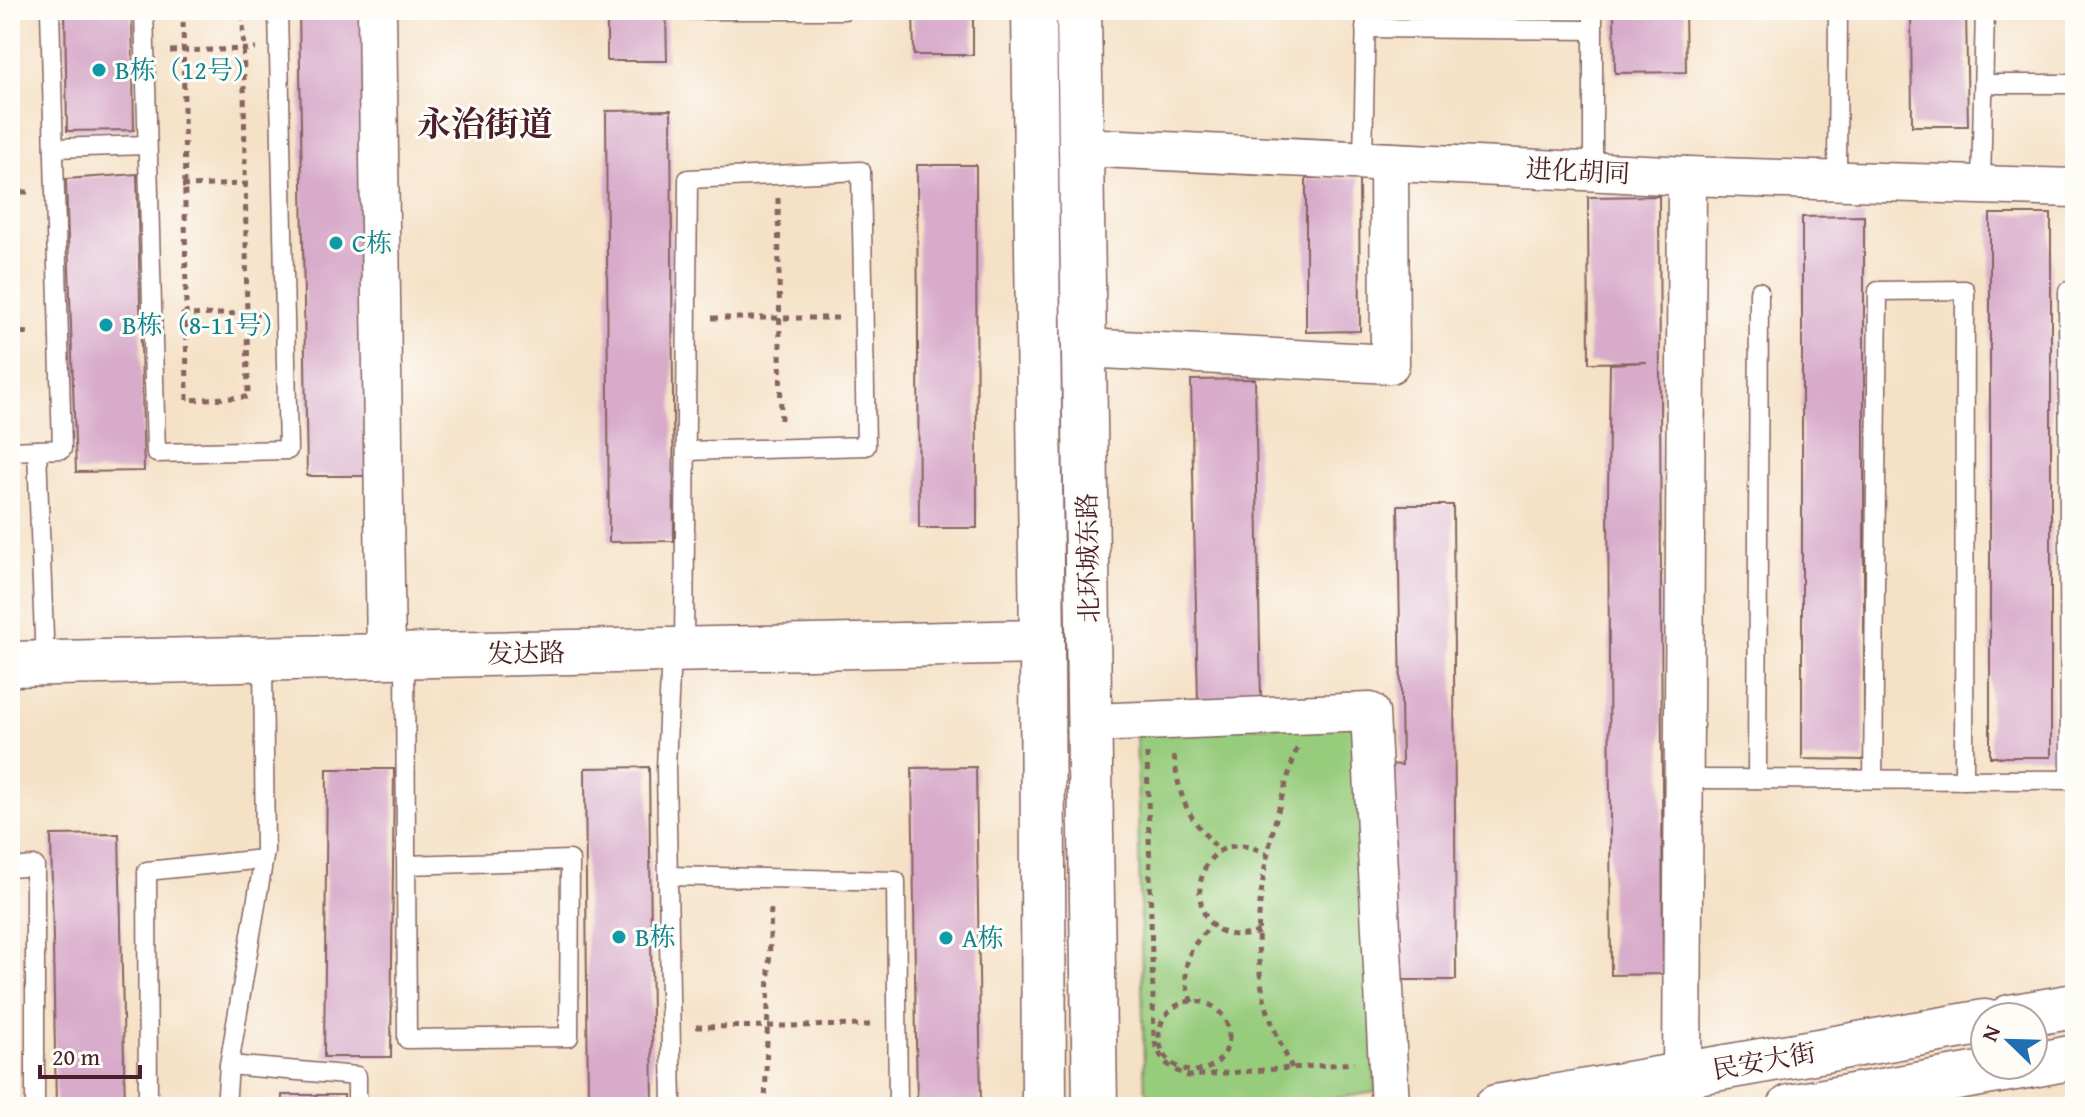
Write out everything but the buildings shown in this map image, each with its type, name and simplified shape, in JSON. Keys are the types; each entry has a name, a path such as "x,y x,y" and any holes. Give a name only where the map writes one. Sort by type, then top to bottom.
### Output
{"main road":[{"name":"北环城东路","path":"1034,10 1044,1107"},
{"name":"北环城东路","path":"1079,10 1095,1107"},
{"name":"发达路","path":"28,664 1042,642"},
{"path":"2049,1010 2075,1006"},
{"name":"民安大街","path":"1496,1107 1969,1025"},
{"name":"民安大街","path":"2049,1062 2075,1057"},
{"name":"民安大街","path":"1790,1107 1841,1103 1969,1078"}],"street":[{"path":"377,10 396,656"},
{"name":"进化胡同","path":"1080,147 1687,176 2075,188"},
{"path":"1084,348 1390,364 1376,161"},
{"path":"1682,1075 1687,176"},
{"path":"1090,723 1370,712 1390,1107"},
{"path":"1838,1049 1841,1103"}],"lane":[{"path":"10,451 62,449 50,10"},
{"path":"144,10 156,453 288,450 278,10"},
{"path":"677,10 844,10"},
{"path":"1593,10 1593,171"},
{"path":"1837,181 1838,10"},
{"path":"1981,185 1985,10"},
{"path":"1376,161 1365,19 1593,30"},
{"path":"1984,84 2075,84"},
{"path":"54,148 147,145"},
{"path":"672,1107 666,768 678,650 686,451 688,179 861,171 866,446 686,451"},
{"path":"1873,779 1878,291 1965,290 1964,780"},
{"path":"1757,779 1759,291"},
{"path":"1683,779 2073,780 2068,291 2075,291"},
{"path":"28,664 37,450"},
{"path":"396,656 406,865 407,1039 569,1037 570,860 406,865"},
{"path":"226,1107 229,1065 263,859 263,659"},
{"path":"148,1107 147,871 263,859"},
{"path":"10,868 35,866 35,1107"},
{"path":"668,876 896,881 898,1107"},
{"path":"229,1065 357,1076 357,1107"}],"path":[{"path":"183,10 187,400 248,397 243,10"},
{"path":"145,51 279,49"},
{"path":"778,175 782,449"},
{"path":"149,187 282,183"},
{"path":"152,316 285,313"},
{"path":"687,318 863,318"},
{"path":"1292,1068 1275,1031 1262,990 1260,899 1277,811 1309,714"},
{"path":"1158,720 1182,801 1193,822 1221,852"},
{"path":"1158,720 1154,1040 1160,1059 1167,1062 1182,1069 1205,1069 1223,1056 1228,1034 1220,1013 1211,1005 1192,1002 1176,1005 1161,1023 1160,1045 1167,1062 1170,1069 1188,1076 1387,1060"},
{"path":"1259,932 1235,934 1220,930 1201,907 1198,893 1206,865 1221,852 1230,847 1245,846 1267,854"},
{"path":"765,1107 772,879"},
{"path":"1192,1002 1185,986 1187,960 1191,947 1214,924"},
{"path":"671,1028 897,1024"}],"green space":[{"path":"1358,723 1376,1092 1284,1107 1156,1107 1145,1089 1136,730"}],"place":[{"name":"B栋（12号）","path":"99,70"},
{"name":"C栋","path":"336,243"},
{"name":"B栋（8-11号）","path":"106,325"},
{"name":"B栋","path":"619,937"},
{"name":"A栋","path":"946,938"}],"district":[{"name":"永治街道","path":"485,124"}]}
